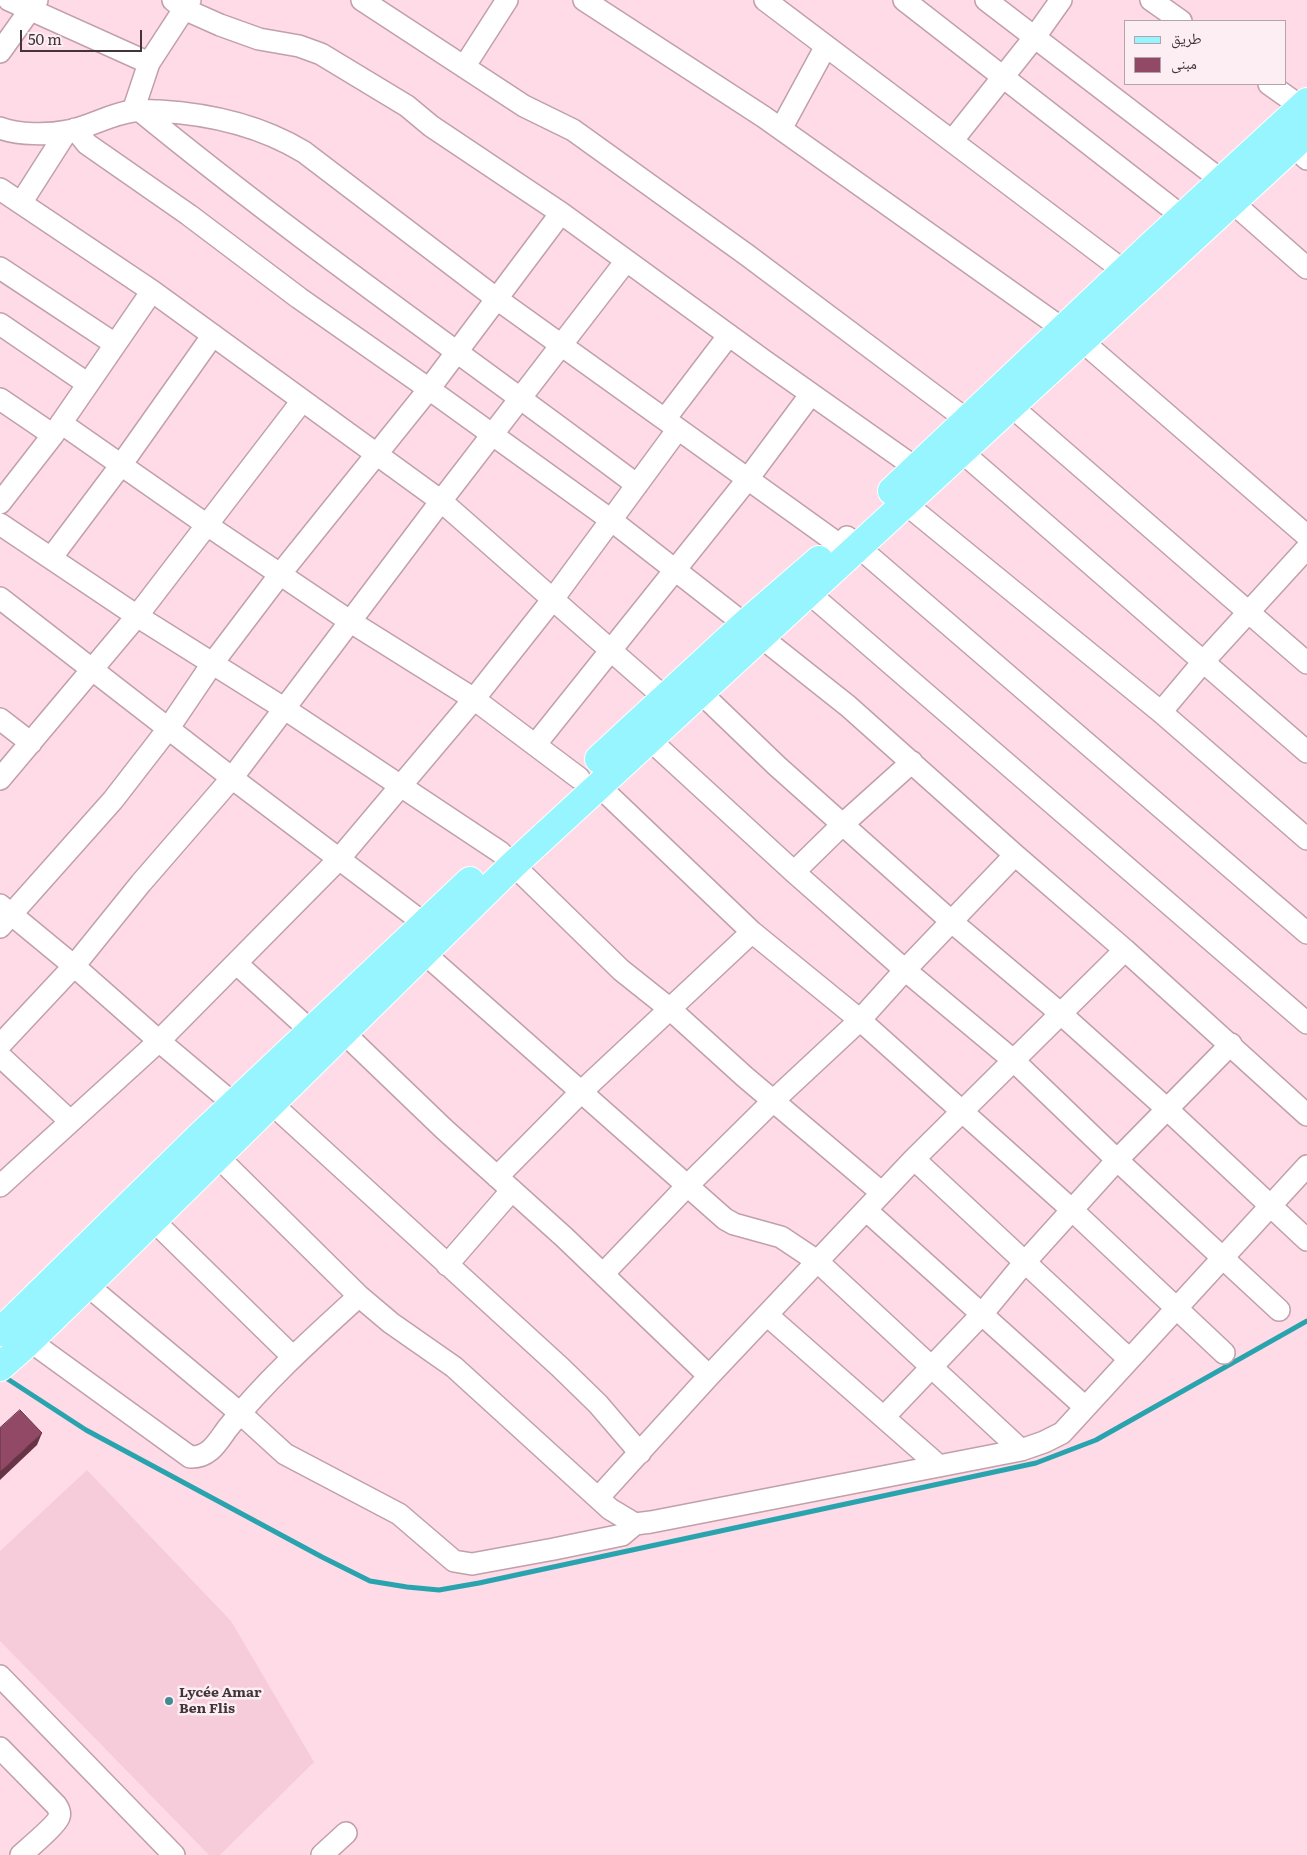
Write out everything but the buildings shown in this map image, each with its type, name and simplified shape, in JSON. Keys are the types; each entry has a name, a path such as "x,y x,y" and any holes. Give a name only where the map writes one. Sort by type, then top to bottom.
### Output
{"main road":[{"path":"0,1367 28,1343 153,1220 208,1147 235,1105 425,924 507,858 589,782 665,698 753,630 809,593 847,542 906,504 962,452 975,426 1072,335 1304,126"},
{"path":"589,782 649,739 700,692 753,630 847,542 916,468 975,426 1012,406 1124,271 1183,217 1231,192 1304,126"},
{"path":"0,1332 208,1147 271,1103 424,953 507,858"}],"street":[{"path":"10,0 34,5 149,63"},
{"path":"362,0 524,106 573,130 747,255 975,426"},
{"path":"464,66 506,0"},
{"path":"765,0 1124,271"},
{"path":"904,0 1183,217"},
{"path":"986,0 1231,192 1307,268"},
{"path":"952,141 1034,38 1061,0"},
{"path":"1151,0 1180,20"},
{"path":"586,1 781,129 1072,335 1307,536"},
{"path":"136,110 149,63 182,3 220,25 258,39 299,46 321,54 407,106 431,126 561,214 916,468"},
{"path":"0,51 34,5"},
{"path":"781,129 826,46"},
{"path":"1270,85 1304,126"},
{"path":"136,110 213,170 637,485"},
{"path":"0,128 14,133 71,130 109,116 136,110 178,112 257,129 285,141 304,152 497,299 672,424 746,480 847,542 1307,933"},
{"path":"21,203 71,130"},
{"path":"71,130 87,144 189,215 300,298 611,520 753,630 848,706 912,762 1232,1044 1307,1115"},
{"path":"0,189 152,291 441,501 665,698"},
{"path":"235,1105 74,966 4,916 113,800 168,729 212,664 281,574 429,389 561,214"},
{"path":"0,1044 74,966 141,883 232,778 441,501 626,261"},
{"path":"0,268 116,344"},
{"path":"0,503 57,429 152,291"},
{"path":"0,324 88,384"},
{"path":"51,558 121,465 213,335"},
{"path":"0,1186 159,1041 339,859 474,699 611,520 637,485 672,424 729,335"},
{"path":"535,745 746,480 811,394"},
{"path":"0,399 121,465 207,526 351,622 474,699 535,745 589,782 752,932 860,1020 1071,1210 1177,1307 1224,1353"},
{"path":"0,779 137,616 302,400"},
{"path":"1012,406 1307,663"},
{"path":"962,452 1307,752"},
{"path":"906,504 1161,712 1307,840"},
{"path":"0,524 137,616 285,709 507,858 621,970 670,1009 882,1193"},
{"path":"1161,712 1203,662 1307,548"},
{"path":"809,593 1307,1023"},
{"path":"0,598 168,729 425,924"},
{"path":"700,692 777,766 952,922 1060,1013 1167,1109 1307,1240"},
{"path":"0,719 31,743"},
{"path":"649,739 794,872 905,970 1013,1060 1116,1160 1279,1310"},
{"path":"794,872 843,824 912,762"},
{"path":"603,1274 687,1186 860,1020 1015,854"},
{"path":"447,1265 504,1183 581,1092 752,932"},
{"path":"598,1498 709,1376 817,1261 867,1211 914,1159 1126,950"},
{"path":"424,953 725,1219 734,1224 782,1238 817,1261 1021,1450"},
{"path":"236,963 312,1032"},
{"path":"344,1032 444,1129 603,1274 709,1376"},
{"path":"884,1418 982,1314 1025,1262 1116,1160 1232,1044"},
{"path":"0,1056 70,1121"},
{"path":"271,1103 598,1404 640,1453"},
{"path":"208,1147 359,1296 391,1323 454,1367 598,1498 622,1518 635,1524 1021,1450 1062,1433 1307,1166"},
{"path":"914,1159 1129,1360"},
{"path":"867,1211 1085,1407"},
{"path":"153,1220 292,1356"},
{"path":"87,1286 240,1413 285,1454 399,1514 454,1561 472,1564 554,1549 622,1535 635,1524"},
{"path":"28,1343 190,1457 199,1458 210,1452 240,1413 292,1356 359,1296"},
{"path":"767,1315 939,1466"},
{"path":"0,1676 174,1855"},
{"path":"0,1748 56,1805 60,1812 60,1817 54,1824 21,1855"},
{"path":"322,1855 346,1833"}],"shaded area":[{"name":"Lycée Amar Ben Flis","path":"87,1470 231,1621 314,1762 220,1855 209,1855 0,1641 0,1551"}],"waterway":[{"path":"3,1376 86,1430 370,1581 439,1590 1036,1463 1096,1440 1307,1321"}],"place":[{"name":"Lycée Amar Ben Flis","path":"169,1701"}]}
